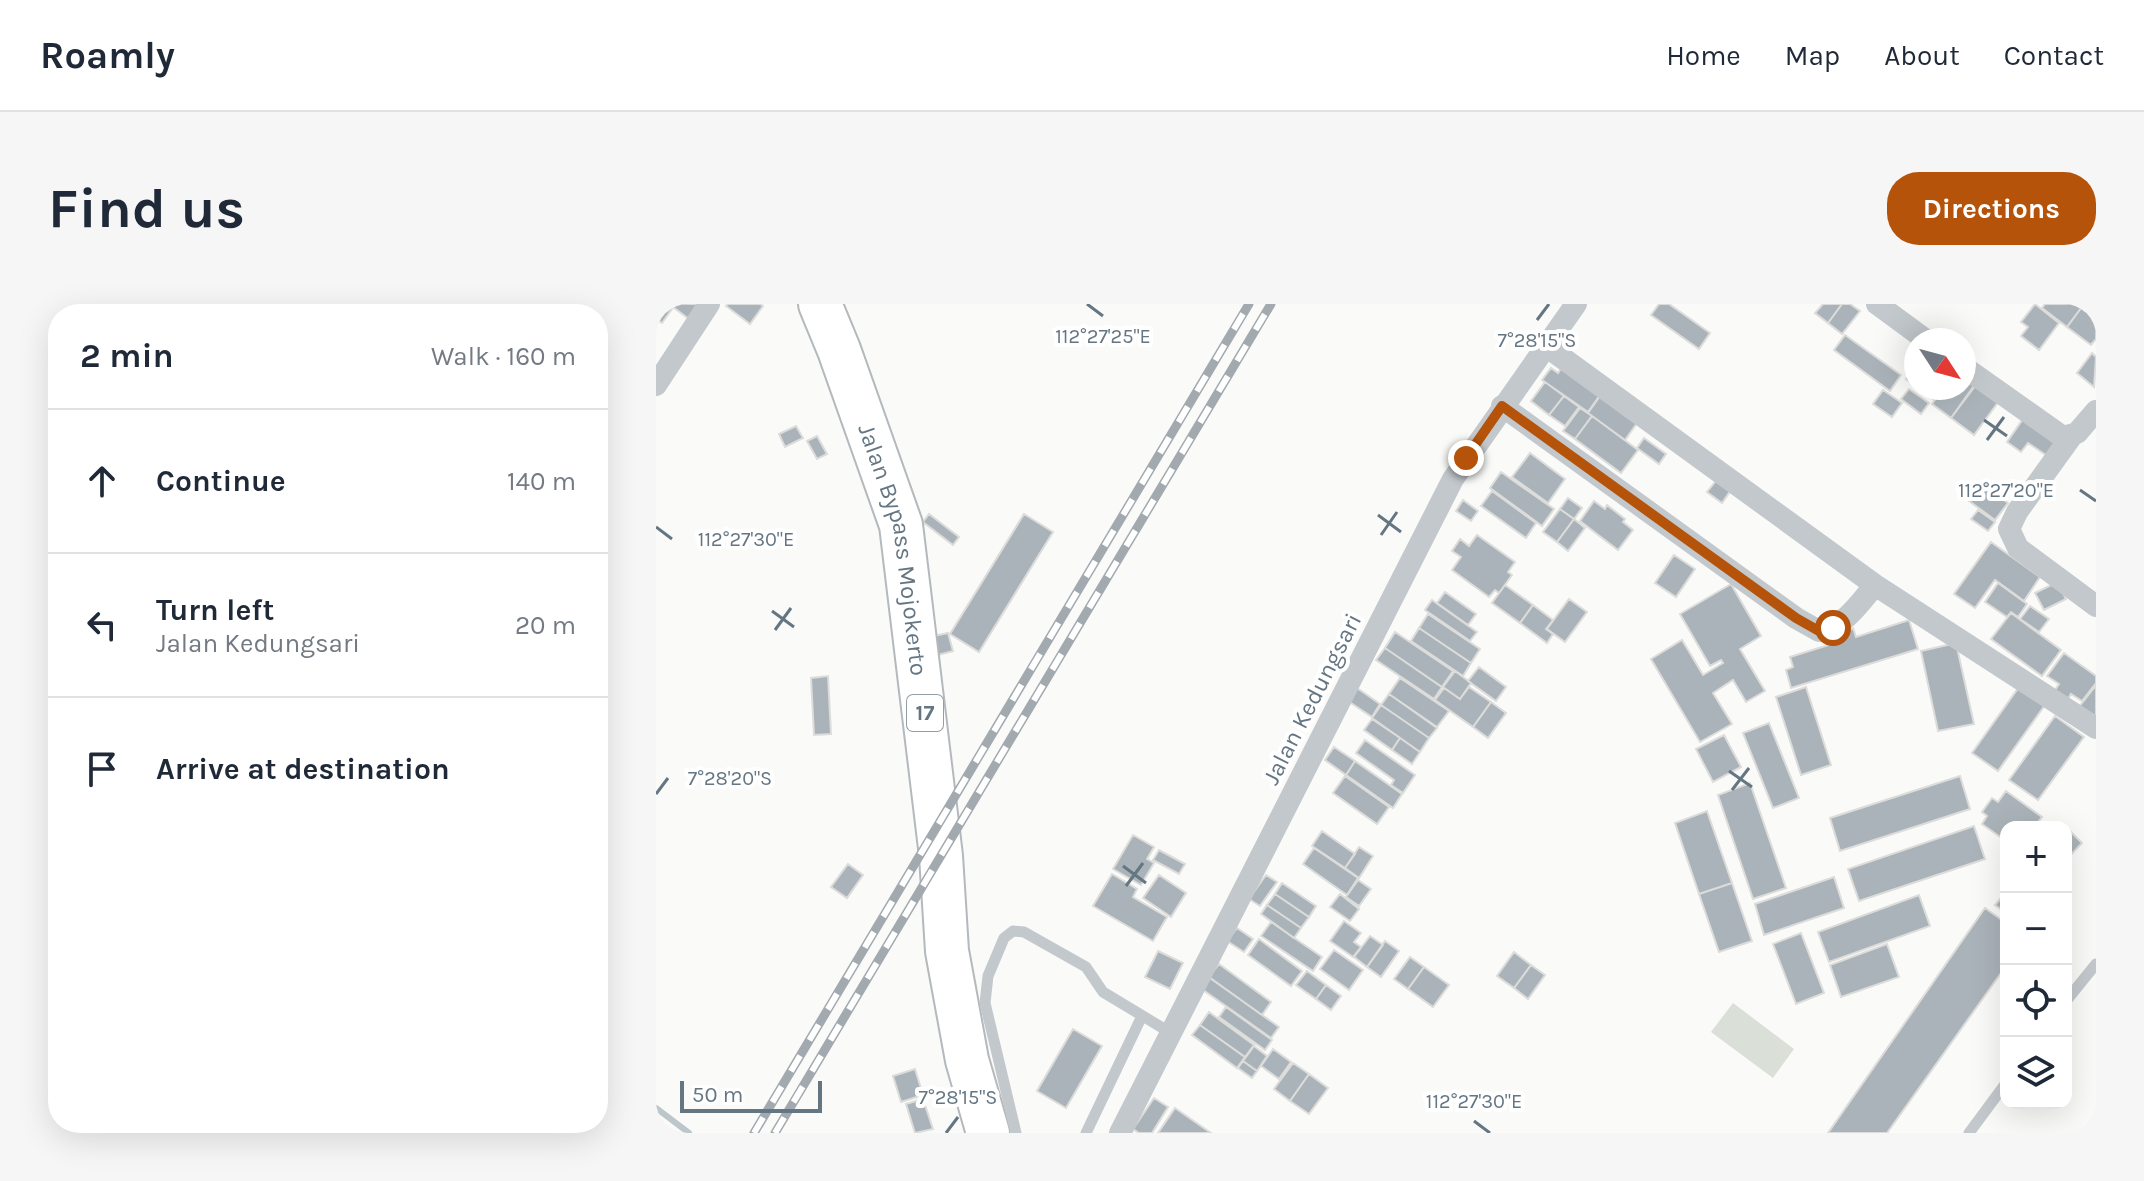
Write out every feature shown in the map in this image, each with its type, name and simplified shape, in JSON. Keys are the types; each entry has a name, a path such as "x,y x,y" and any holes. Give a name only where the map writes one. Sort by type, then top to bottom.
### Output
{"highway":[{"name":"Jalan Bypass Mojokerto","path":"820,304 874,444 901,525 941,856 947,951 967,1060 988,1133"}],"street":[{"path":"656,385 709,304"},
{"name":"Jalan Kedungsari","path":"1120,1133 1443,497 1466,458 1576,304"},
{"path":"1877,304 1910,328"},
{"path":"1546,346 1875,585 2096,728"},
{"path":"1976,376 2057,435 2071,437"},
{"path":"1502,406 1796,618 1819,631 1833,628 1846,620 1875,585"},
{"path":"2096,411 2071,437 2017,512 2009,529 2018,548 2096,606"}],"lane":[{"path":"1016,1133 985,1003 988,976 1004,938 1013,931 1024,932 1086,967 1103,992 1171,1033"},
{"path":"2072,994 2096,964"},
{"path":"1086,1133 1142,1016"},
{"path":"1969,1133 2000,1091"}],"shaded area":[{"path":"1733,1003 1794,1049 1773,1078 1711,1032"}],"building":[{"path":"656,304 665,304 672,309 662,323 656,319"},
{"path":"669,304 700,304 689,319"},
{"path":"1659,304 1669,304 1710,333 1699,349 1651,315"},
{"path":"1823,304 1842,304 1828,323 1815,313"},
{"path":"1842,304 1850,304 1860,311 1842,334 1828,323"},
{"path":"2035,304 2059,323 2039,350 2021,336 2028,327 2021,322"},
{"path":"2045,304 2084,304 2067,327 2042,308"},
{"path":"2084,304 2096,304 2096,339 2091,345 2067,327"},
{"path":"726,306 763,306 750,324"},
{"path":"1845,335 1901,375 1890,391 1834,350"},
{"path":"2092,353 2096,357 2094,387 2077,373"},
{"path":"1562,367 1600,395 1588,412 1542,380 1551,368 1558,373"},
{"path":"1979,381 2002,397 1974,435 1951,418 1965,400 1976,400"},
{"path":"1545,382 1564,396 1549,415 1531,401"},
{"path":"1883,390 1902,403 1892,417 1873,404"},
{"path":"1904,395 1904,400 1925,400 1929,403 1921,414 1901,399"},
{"path":"1564,396 1579,407 1565,426 1549,415"},
{"path":"1600,396 1637,423 1625,440 1588,413"},
{"path":"1935,400 1964,400 1951,418 1932,404"},
{"path":"1580,408 1592,416 1575,439 1563,431"},
{"path":"1592,416 1638,450 1621,473 1575,439"},
{"path":"2023,419 2055,442 2046,455 2028,443 2021,452 2007,442"},
{"path":"796,426 803,438 785,447 779,434"},
{"path":"817,436 827,454 817,459 807,441"},
{"path":"1644,438 1666,454 1659,464 1637,448"},
{"path":"1530,453 1565,479 1548,503 1512,477"},
{"path":"1501,472 1554,509 1542,526 1490,488"},
{"path":"1719,477 1733,487 1722,503 1707,492"},
{"path":"1983,483 2008,503 1995,520 1969,501"},
{"path":"1492,491 1536,523 1526,538 1481,506"},
{"path":"1568,498 1582,508 1574,519 1560,509"},
{"path":"1463,500 1478,511 1471,521 1456,511"},
{"path":"1594,501 1605,509 1607,505 1633,530 1618,550 1580,521"},
{"path":"1560,509 1574,519 1557,542 1543,532"},
{"path":"1978,510 1995,522 1988,531 1971,519"},
{"path":"929,514 959,537 953,545 923,522"},
{"path":"1024,514 1053,532 979,652 950,634"},
{"path":"1574,519 1585,528 1568,551 1557,542"},
{"path":"1477,535 1515,562 1508,572 1512,575 1499,593 1495,590 1489,597 1452,570 1461,557 1452,551 1460,539 1469,546"},
{"path":"1991,542 2040,577 2024,601 1995,580 1975,608 1954,594"},
{"path":"1674,555 1695,569 1676,597 1655,583"},
{"path":"2057,582 2066,599 2044,610 2035,593"},
{"path":"1998,583 2027,604 2018,617 2011,612 2007,617 1985,602"},
{"path":"1731,584 1761,636 1740,649 1765,691 1746,702 1733,680 1713,693 1732,724 1700,742 1651,659 1682,640 1703,675 1723,663 1721,660 1710,666 1680,614"},
{"path":"1505,585 1533,605 1520,623 1492,603"},
{"path":"1445,592 1476,614 1468,625 1437,603"},
{"path":"1569,599 1587,612 1565,642 1547,629"},
{"path":"1432,600 1477,632 1470,641 1425,610"},
{"path":"1533,605 1553,620 1546,629 1553,634 1547,643 1520,623"},
{"path":"2030,606 2049,619 2039,632 2020,619"},
{"path":"2011,613 2061,650 2042,676 1991,639"},
{"path":"1428,614 1480,649 1471,663 1419,628"},
{"path":"1909,620 1918,649 1791,688 1786,670 1793,667 1790,657 1838,642 1836,633 1853,628 1856,637"},
{"path":"1419,628 1471,663 1463,676 1411,641"},
{"path":"1395,632 1453,671 1442,687 1385,648"},
{"path":"948,633 953,651 938,655 934,636"},
{"path":"1956,643 1974,724 1938,731 1921,651"},
{"path":"1385,648 1442,687 1434,699 1376,660"},
{"path":"2064,653 2096,676 2096,683 2082,701 2071,694 2068,699 2055,690 2059,684 2047,676"},
{"path":"1479,667 1506,687 1496,701 1468,681"},
{"path":"1455,671 1471,683 1460,699 1443,687"},
{"path":"828,676 831,734 814,735 811,678"},
{"path":"1400,678 1449,711 1437,727 1389,694"},
{"path":"2096,685 2096,720 2079,707"},
{"path":"1469,687 1491,702 1473,727 1435,700 1444,688 1460,699"},
{"path":"1806,687 1831,765 1801,775 1776,697"},
{"path":"2019,687 2045,705 1998,771 1972,753"},
{"path":"1357,688 1380,704 1372,717 1348,701"},
{"path":"1389,694 1437,728 1429,738 1381,705"},
{"path":"1491,702 1506,713 1488,738 1473,727"},
{"path":"1381,705 1429,738 1420,752 1372,718"},
{"path":"2055,716 2084,737 2038,800 2009,780"},
{"path":"1372,719 1400,738 1392,750 1364,730"},
{"path":"1769,723 1799,798 1773,808 1743,733"},
{"path":"1724,735 1741,767 1713,782 1696,749"},
{"path":"1400,738 1420,752 1412,764 1392,750"},
{"path":"1365,740 1415,775 1403,793 1391,785 1394,780 1356,753"},
{"path":"1334,747 1355,761 1346,775 1325,760"},
{"path":"1355,761 1402,794 1393,808 1346,775"},
{"path":"1345,776 1389,807 1377,824 1333,793"},
{"path":"1960,776 1970,809 1840,851 1830,818"},
{"path":"1750,783 1786,888 1753,899 1718,795"},
{"path":"2006,791 2042,817 2039,821 2000,821 2000,837 1982,824 1987,816 1982,812 1992,798 1998,802"},
{"path":"1707,811 1732,883 1699,894 1675,823"},
{"path":"1974,826 1985,859 1859,901 1848,869"},
{"path":"1322,831 1355,854 1345,868 1312,846"},
{"path":"2072,833 2082,843 2072,854"},
{"path":"1133,835 1154,847 1147,859 1154,863 1141,885 1113,869"},
{"path":"1359,847 1373,856 1359,878 1345,868"},
{"path":"1314,848 1358,878 1347,895 1303,864"},
{"path":"1159,850 1185,864 1179,874 1153,860"},
{"path":"848,864 863,875 847,898 831,887"},
{"path":"1112,874 1137,889 1133,897 1167,917 1153,941 1093,906"},
{"path":"1159,875 1186,893 1171,917 1143,898"},
{"path":"1266,875 1277,882 1260,906 1249,899"},
{"path":"1834,877 1844,908 1764,935 1755,904"},
{"path":"1358,880 1371,889 1359,906 1346,897"},
{"path":"1282,883 1316,906 1309,917 1275,894"},
{"path":"1732,883 1752,941 1719,952 1699,894"},
{"path":"1275,894 1309,917 1301,928 1267,905"},
{"path":"1340,894 1359,909 1350,921 1330,907"},
{"path":"1919,895 1930,926 1829,962 1818,932"},
{"path":"1267,905 1301,928 1294,938 1261,914"},
{"path":"1985,908 2000,919 2000,974 1887,1133 1828,1133"},
{"path":"1344,921 1361,933 1354,942 1361,947 1353,957 1330,941"},
{"path":"1271,922 1322,957 1313,971 1261,936"},
{"path":"1237,928 1253,939 1244,952 1227,941"},
{"path":"1801,933 1824,993 1796,1004 1773,944"},
{"path":"1370,936 1383,945 1367,967 1354,957"},
{"path":"1259,939 1302,971 1291,986 1248,955"},
{"path":"1385,941 1399,951 1381,977 1367,967"},
{"path":"1887,944 1899,977 1841,997 1830,965"},
{"path":"1334,950 1363,970 1349,990 1320,969"},
{"path":"1158,951 1183,963 1170,989 1145,977"},
{"path":"1514,952 1531,965 1514,988 1497,976"},
{"path":"1410,957 1424,967 1408,989 1394,979"},
{"path":"1219,964 1271,1002 1262,1015 1209,977"},
{"path":"1531,965 1545,975 1528,999 1514,988"},
{"path":"1424,967 1449,985 1433,1007 1408,989"},
{"path":"1307,971 1326,985 1316,999 1296,985"},
{"path":"1207,976 1279,1027 1271,1038 1199,987"},
{"path":"1326,985 1341,996 1331,1010 1316,999"},
{"path":"1226,1007 1272,1040 1265,1050 1219,1017"},
{"path":"1209,1012 1254,1045 1245,1057 1200,1025"},
{"path":"1200,1025 1245,1057 1237,1068 1192,1035"},
{"path":"1073,1029 1102,1046 1066,1108 1037,1091"},
{"path":"1254,1046 1267,1056 1257,1071 1243,1061"},
{"path":"1273,1049 1291,1062 1279,1079 1261,1066"},
{"path":"1243,1061 1257,1071 1252,1078 1238,1068"},
{"path":"1293,1063 1309,1074 1290,1101 1274,1089"},
{"path":"915,1069 923,1095 901,1102 893,1076"},
{"path":"1309,1074 1328,1088 1309,1114 1290,1101"},
{"path":"1154,1098 1168,1107 1152,1133 1139,1133 1133,1129"},
{"path":"923,1099 933,1129 915,1133 906,1104"},
{"path":"1175,1108 1211,1133 1158,1133"}],"waterway":[{"path":"656,1108 689,1133"}],"railway":[{"path":"754,1133 1249,304"},
{"path":"775,1133 1271,304"}],"route":[{"path":"1466,458 1502,406 1796,618 1819,631 1833,628"}]}
